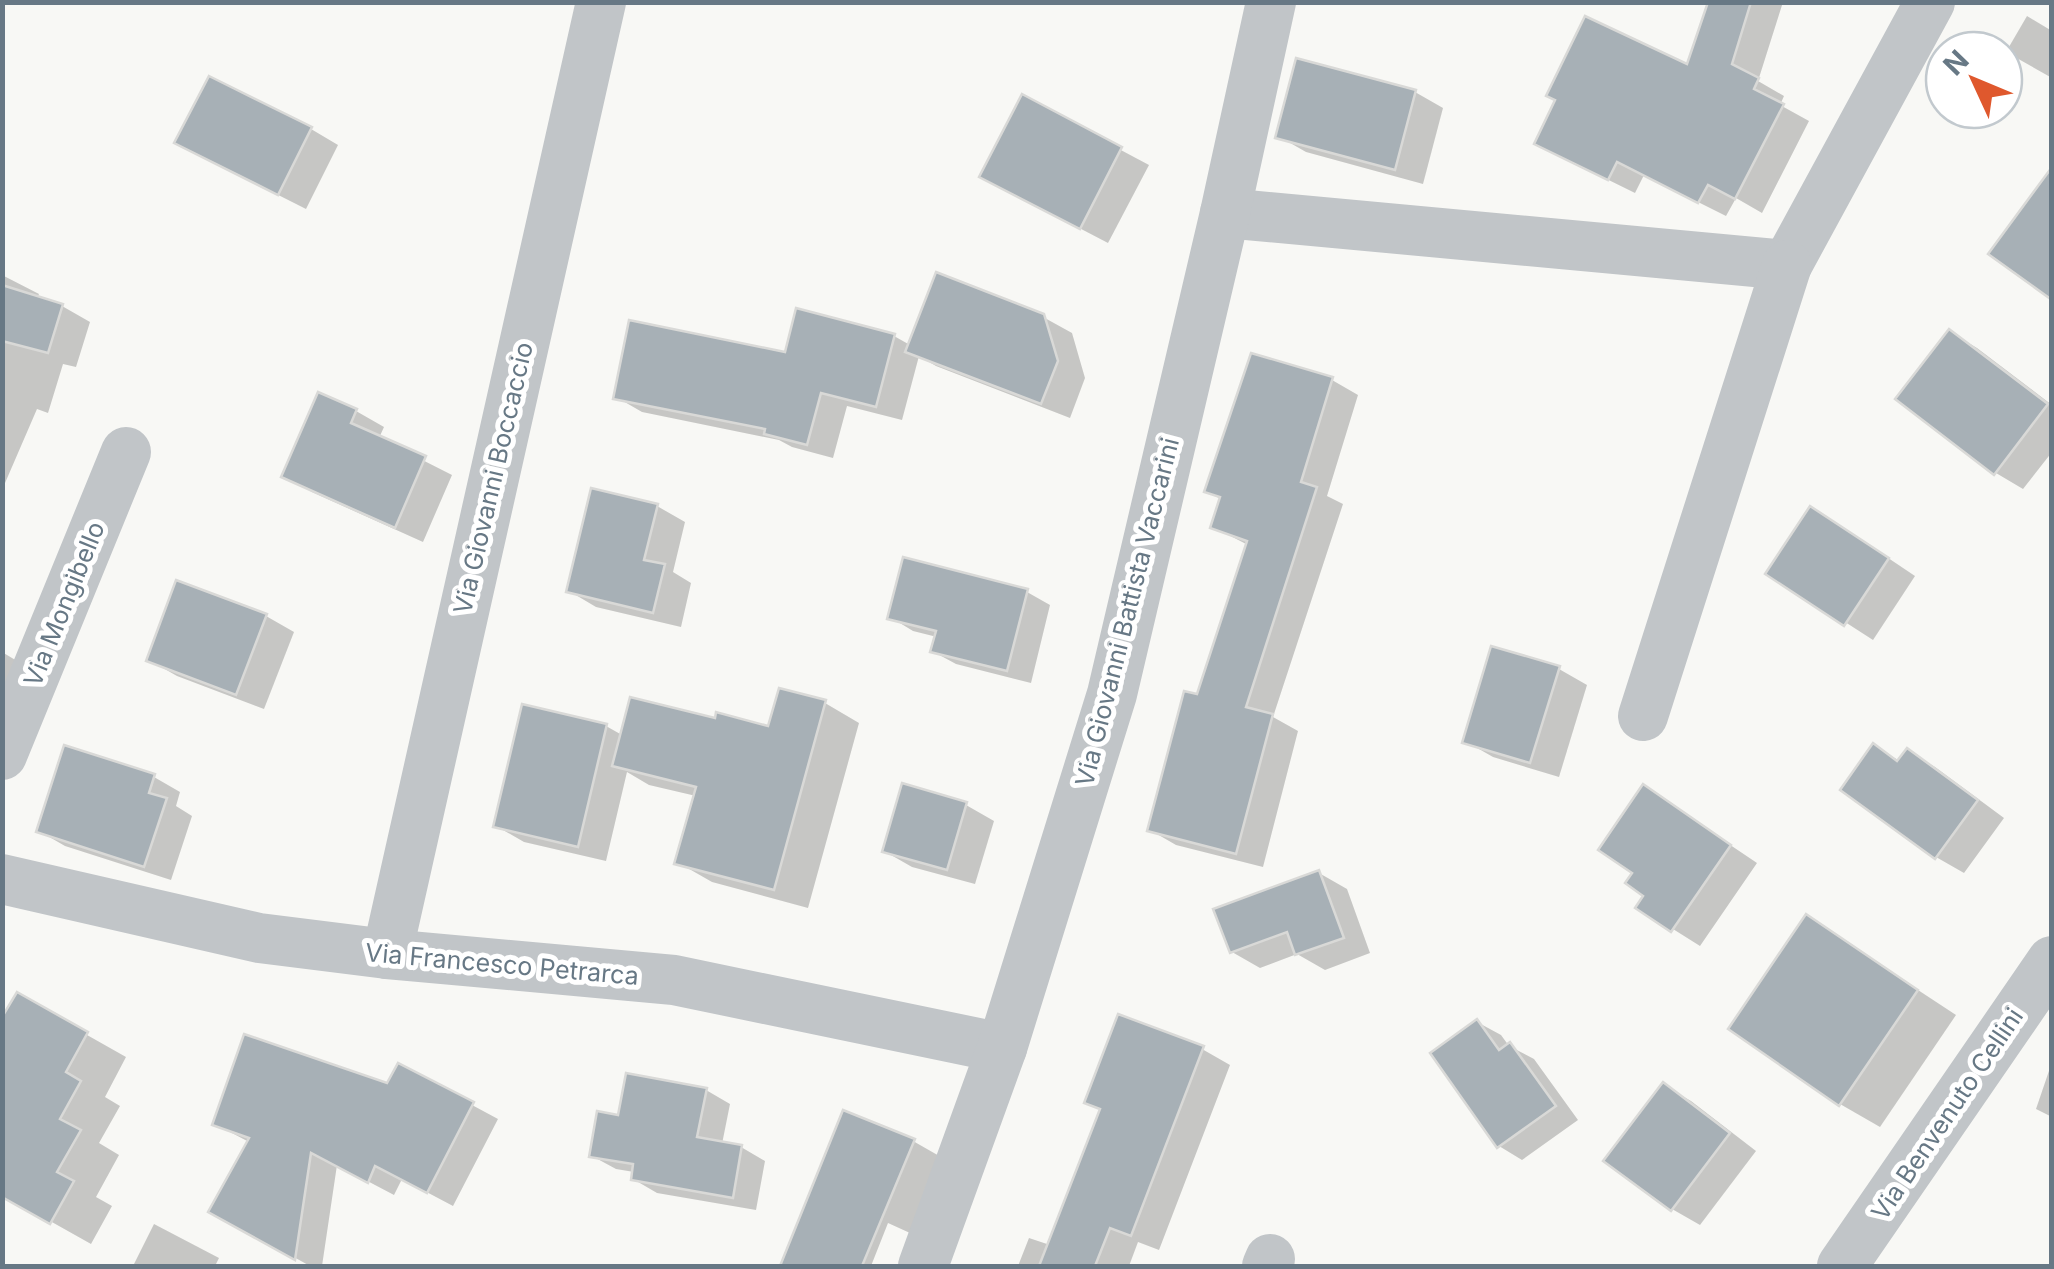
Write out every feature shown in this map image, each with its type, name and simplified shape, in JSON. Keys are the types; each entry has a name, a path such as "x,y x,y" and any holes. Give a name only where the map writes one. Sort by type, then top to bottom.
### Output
{"street":[{"name":"Via Giovanni Boccaccio","path":"387,954 601,2"},
{"name":"Via Giovanni Battista Vaccarini","path":"923,1266 1002,1048 1112,694 1226,213 1271,2"},
{"path":"1643,716 1787,266 1930,2"},
{"path":"1226,213 1787,266"},
{"name":"Via Mongibello","path":"2,755 126,452"},
{"name":"Via Francesco Petrarca","path":"2,878 259,938 387,954 674,980 1002,1048"},
{"name":"Via Benvenuto Cellini","path":"1842,1266 2052,961"}],"building":[{"path":"1708,2 1751,2 1732,64 1759,78 1754,89 1784,104 1735,199 1708,185 1698,203 1617,162 1608,180 1534,144 1555,100 1546,96 1585,16 1687,64"},
{"path":"1296,58 1416,90 1395,170 1275,138"},
{"path":"209,76 312,127 278,195 174,143"},
{"path":"1022,94 1122,147 1080,229 979,177"},
{"path":"2052,167 2052,300 1988,254"},
{"path":"936,272 1044,314 1058,361 1041,404 905,352"},
{"path":"2,285 63,304 48,353 2,341"},
{"path":"796,308 895,334 876,407 821,393 807,445 764,434 765,429 613,399 629,320 785,352"},
{"path":"1949,329 2048,404 1994,475 1895,399"},
{"path":"1251,353 1333,377 1301,482 1317,487 1246,707 1273,714 1236,854 1147,831 1184,691 1197,694 1247,541 1210,528 1220,497 1204,492"},
{"path":"318,392 357,409 351,423 426,456 395,528 281,477"},
{"path":"591,488 658,504 644,560 665,564 653,613 566,592"},
{"path":"1810,506 1889,558 1844,626 1765,574"},
{"path":"903,557 1028,589 1007,671 930,652 936,631 887,619"},
{"path":"176,580 267,614 236,695 146,661"},
{"path":"1491,646 1560,666 1530,763 1462,743"},
{"path":"779,688 826,700 774,890 674,864 696,787 612,766 630,697 715,718 716,712 768,726"},
{"path":"522,704 607,724 578,847 493,827"},
{"path":"1873,743 1897,761 1907,748 1978,800 1935,859 1840,790"},
{"path":"64,745 155,774 149,793 167,798 144,867 36,832"},
{"path":"902,783 967,802 947,870 882,852"},
{"path":"1643,784 1731,845 1671,932 1635,908 1643,896 1625,883 1632,873 1598,850"},
{"path":"1319,870 1344,938 1295,955 1287,932 1230,953 1213,909"},
{"path":"1806,914 1918,990 1839,1106 1728,1029"},
{"path":"17,992 88,1032 66,1072 81,1081 60,1119 81,1130 57,1172 74,1181 50,1224 2,1197 2,1017"},
{"path":"1118,1014 1204,1046 1131,1236 1110,1228 1095,1266 1039,1266 1100,1109 1084,1103"},
{"path":"1477,1019 1499,1050 1510,1042 1556,1106 1497,1148 1430,1053"},
{"path":"244,1034 387,1083 398,1063 474,1102 427,1193 375,1166 368,1183 311,1153 295,1260 208,1212 249,1138 212,1125"},
{"path":"626,1073 707,1088 697,1137 742,1145 733,1198 631,1180 633,1164 589,1157 597,1111 618,1115"},
{"path":"1663,1082 1730,1133 1671,1211 1603,1161"},
{"path":"843,1110 915,1139 862,1266 780,1266"}]}
